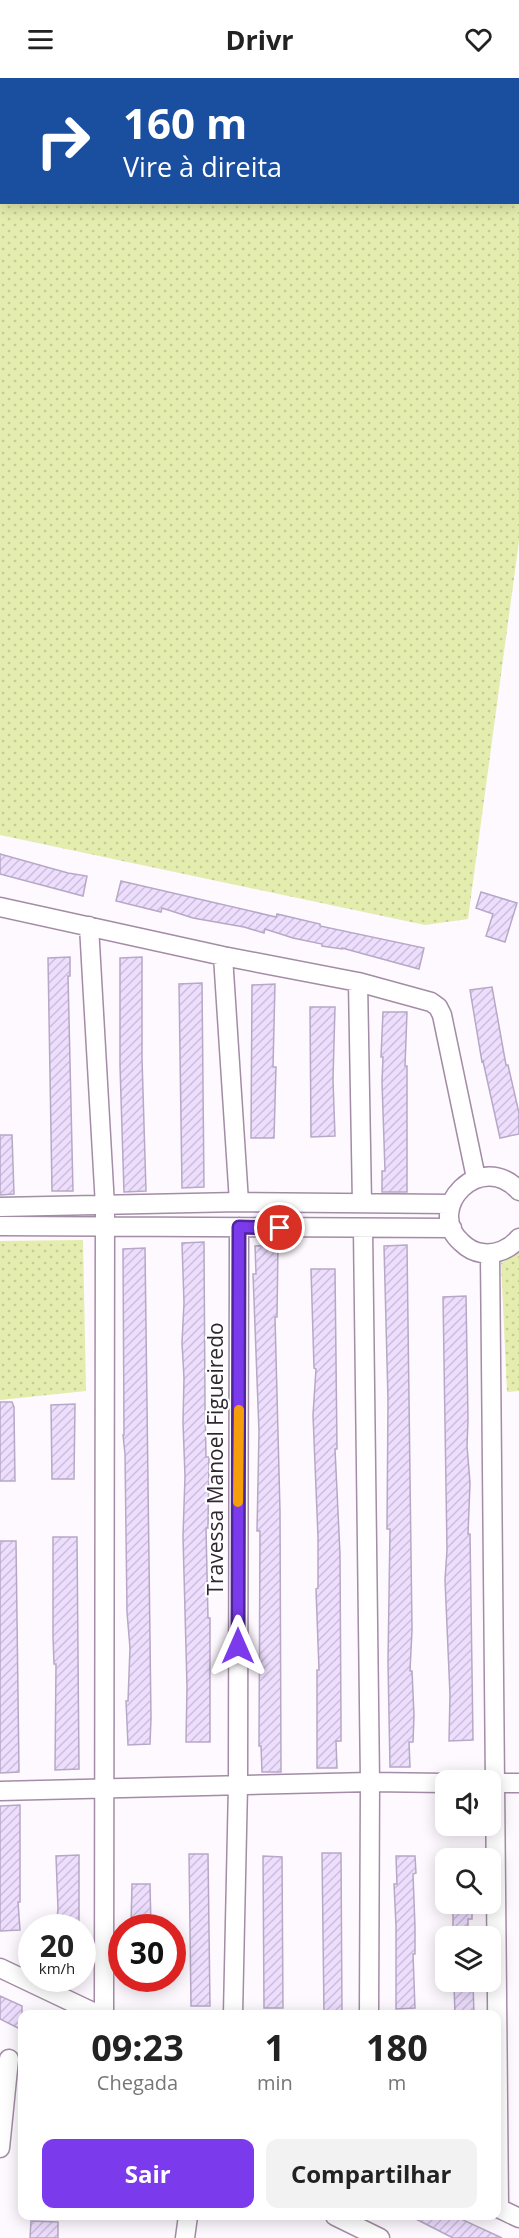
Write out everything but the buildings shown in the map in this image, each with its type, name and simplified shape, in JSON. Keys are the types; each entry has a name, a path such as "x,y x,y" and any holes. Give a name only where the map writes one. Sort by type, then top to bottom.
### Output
{"street":[{"path":"0,907 223,956 358,982 430,1002 438,1007 442,1015 476,1178"},
{"path":"88,926 105,1206 104,2010"},
{"path":"223,956 239,1202"},
{"path":"358,982 362,1203"},
{"path":"519,1191 513,1184 501,1178 488,1176 476,1178 456,1193 451,1204 450,1216 452,1228 458,1239 467,1248 478,1252 490,1254 503,1251 515,1244 519,1238"},
{"path":"0,1207 239,1202 451,1204"},
{"path":"0,1226 452,1228"},
{"name":"Travessa Manoel Figueiredo","path":"233,2010 238,1785 239,1227"},
{"path":"363,1228 369,2010"},
{"path":"490,1254 493,1770"},
{"path":"0,1791 369,1782 435,1783"},
{"path":"501,1783 519,1783"},
{"path":"494,1836 496,2010"},
{"path":"0,1968 89,2010"},
{"path":"0,2148 10,2059"},
{"path":"501,2209 519,2218"},
{"path":"185,2238 187,2220"},
{"path":"342,2220 372,2236"}],"green space":[{"path":"0,204 519,204 519,541 468,919 425,925 0,835"},
{"path":"83,1240 86,1391 0,1400 0,1241"},
{"path":"519,1252 519,1391 507,1392 501,1263"}],"slow traffic":[{"path":"238,1502 239,1410"}],"route":[{"path":"238,1646 239,1227 280,1228"}]}
